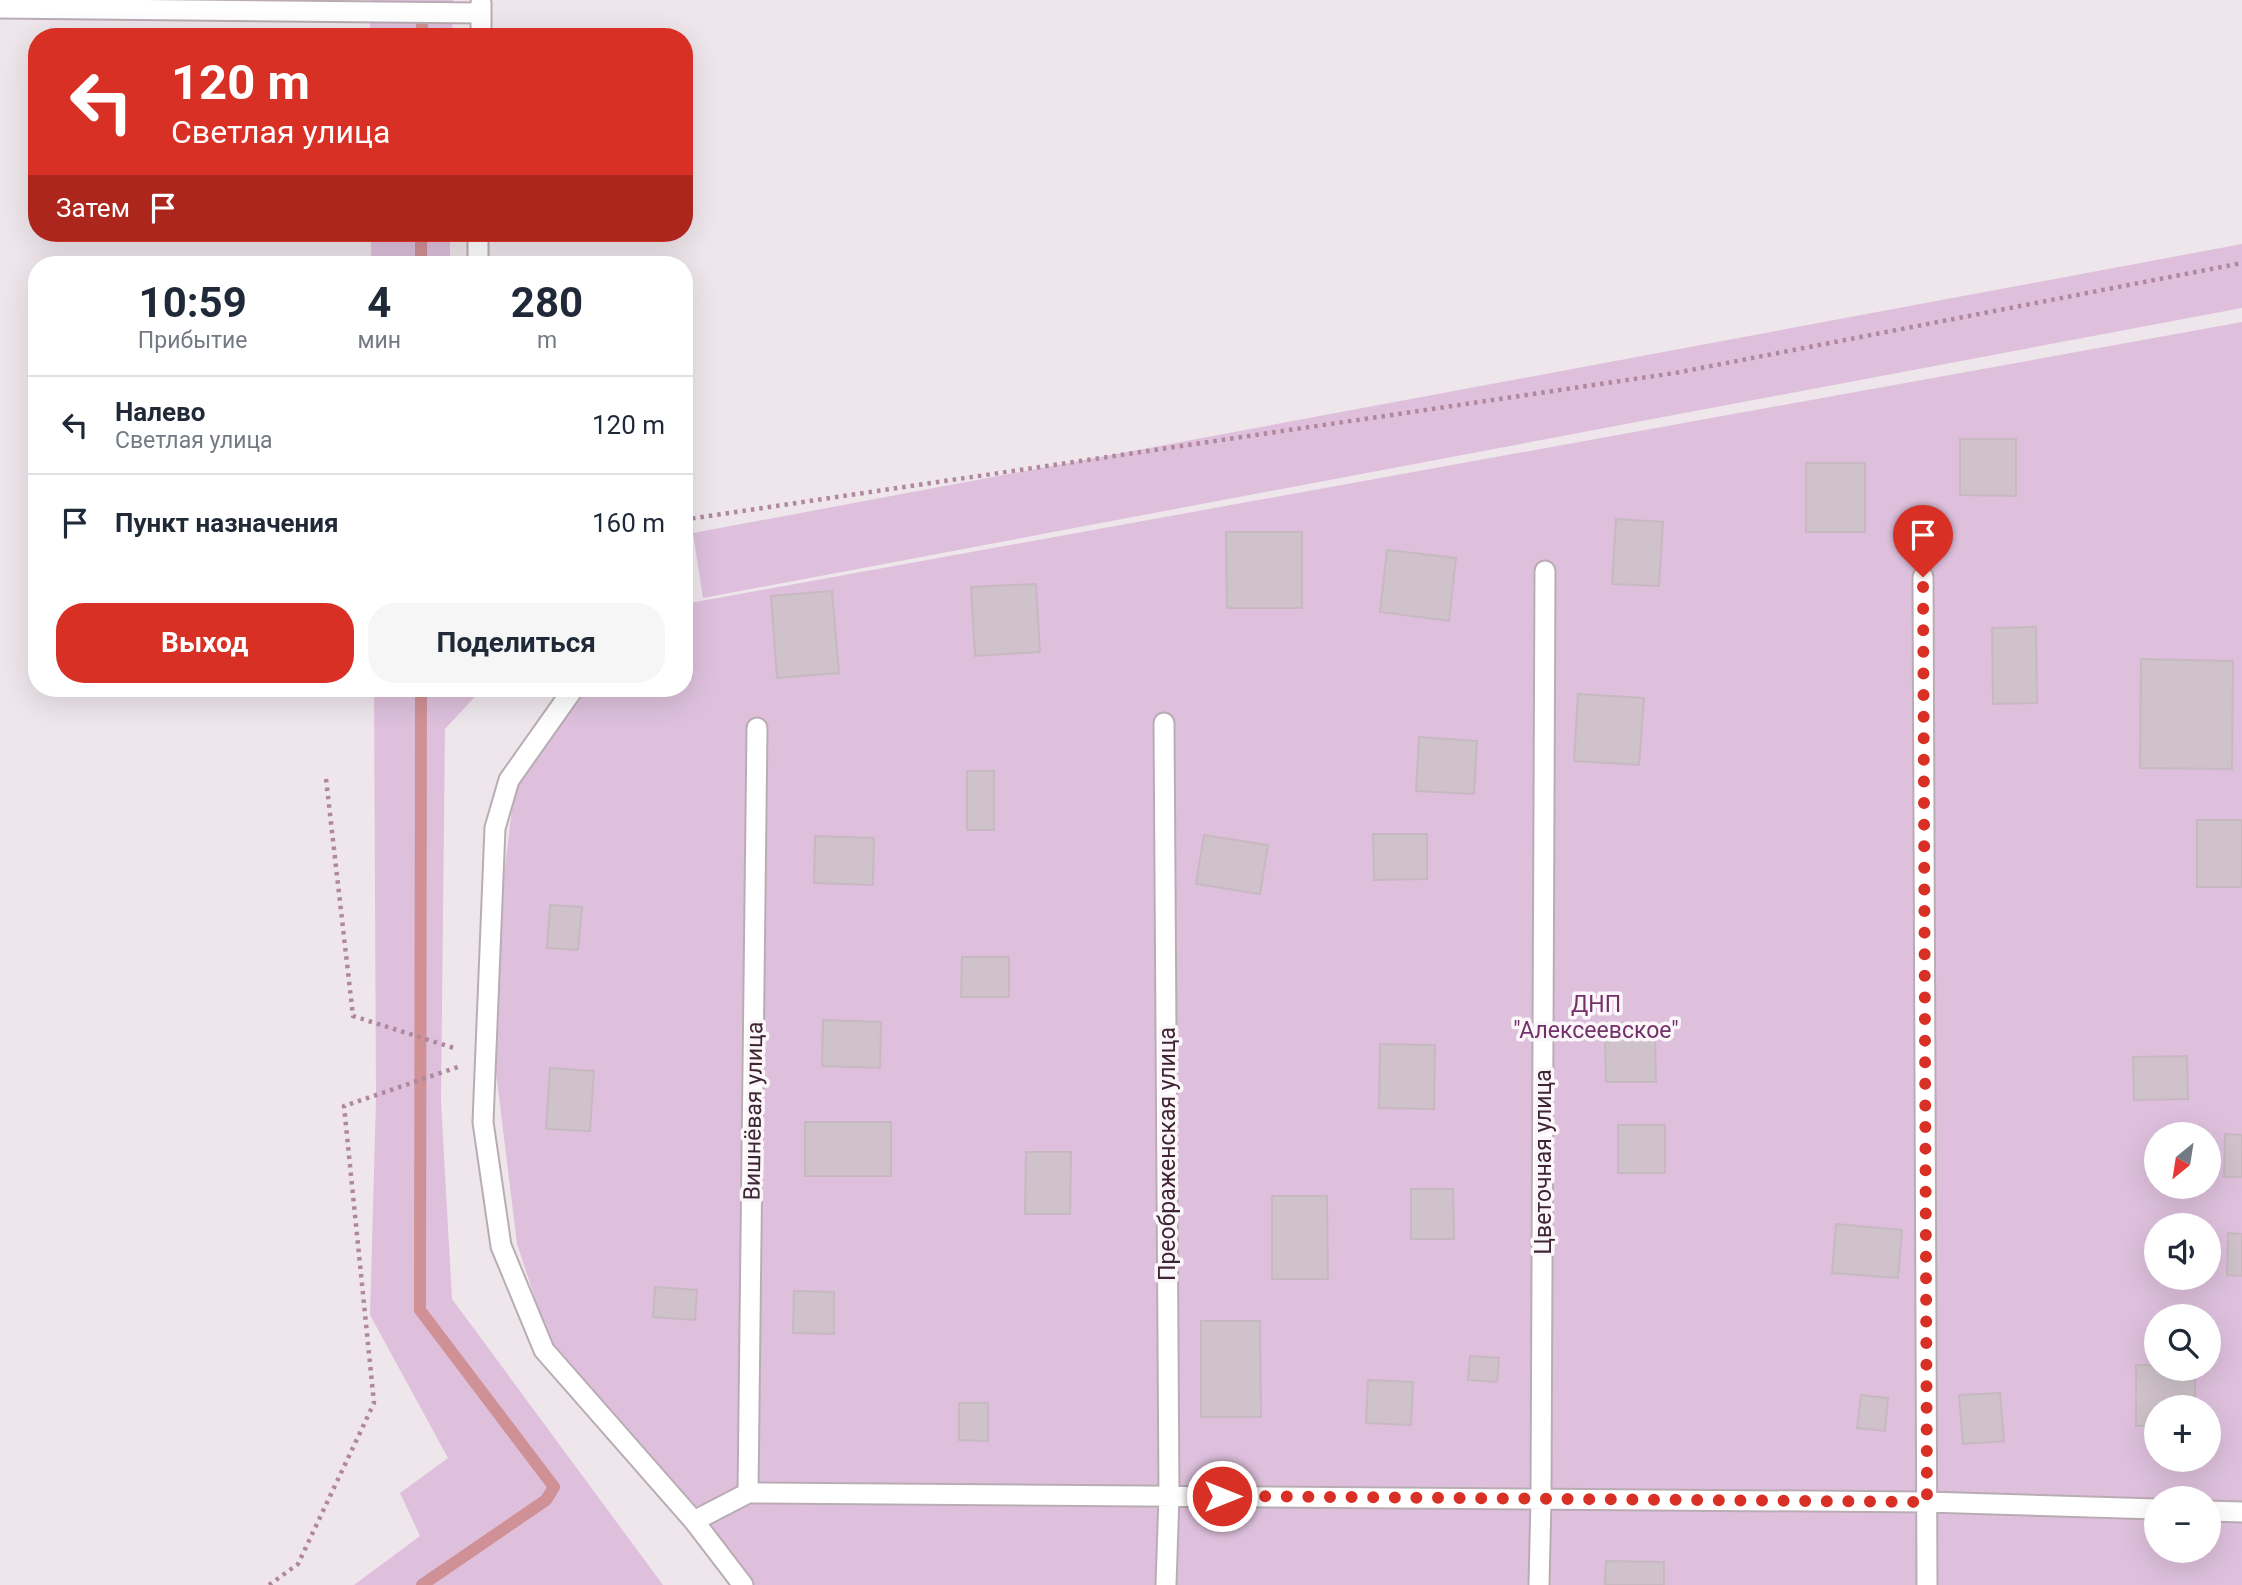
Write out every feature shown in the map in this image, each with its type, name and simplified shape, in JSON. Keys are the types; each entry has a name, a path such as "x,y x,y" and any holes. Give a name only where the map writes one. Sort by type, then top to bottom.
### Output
{"street":[{"path":"0,8 481,7 481,28"},
{"name":"Цветочная улица","path":"1539,1585 1545,571"},
{"path":"1923,577 1927,1585"},
{"path":"568,697 509,780 495,828 484,1058 484,1122 501,1246 544,1350 694,1521 743,1585"},
{"name":"Преображенская улица","path":"1164,723 1168,1496 1166,1585"},
{"name":"Вишнёвая улица","path":"748,1493 757,728"},
{"path":"694,1521 748,1493 1927,1502 2144,1509"},
{"path":"2221,1511 2242,1512"}],"path":[{"path":"693,519 1675,373 2242,263"},
{"path":"326,779 353,1016 484,1058"},
{"path":"269,1585 299,1564 374,1403 344,1106 484,1058"}],"green space":[{"path":"370,0 453,0 452,28 370,28"},
{"path":"371,242 450,242 450,256 371,256"},
{"path":"2242,244 2242,308 703,598 693,533"},
{"name":"ДНП \"Алексеевское\"","path":"2242,322 2242,1585 751,1585 552,1350 517,1244 488,1007 514,792 581,697 693,697 693,602"},
{"path":"374,697 475,697 445,729 441,1101 452,1299 663,1585 354,1585 420,1536 400,1493 448,1458 370,1315 376,1099"}],"building":[{"path":"1960,439 2016,439 2016,496 1960,495"},
{"path":"1806,463 1865,463 1865,532 1806,532"},
{"path":"1616,519 1663,522 1659,586 1612,584"},
{"path":"1226,532 1302,532 1302,608 1227,608"},
{"path":"1387,550 1456,558 1449,621 1380,612"},
{"path":"1036,584 1040,652 975,656 971,587"},
{"path":"832,591 839,673 777,678 771,596"},
{"path":"2036,627 2037,703 1993,704 1992,628"},
{"path":"2141,659 2233,661 2232,769 2140,768"},
{"path":"1578,694 1644,698 1639,765 1574,761"},
{"path":"1419,737 1477,741 1474,794 1416,791"},
{"path":"967,771 994,771 994,830 967,830"},
{"path":"2197,820 2242,820 2242,887 2197,887"},
{"path":"1373,834 1427,834 1427,879 1374,880"},
{"path":"1204,835 1268,845 1260,894 1196,884"},
{"path":"815,836 874,838 873,885 814,883"},
{"path":"550,905 582,907 578,950 547,948"},
{"path":"962,957 1009,957 1009,997 961,997"},
{"path":"823,1020 881,1022 880,1068 822,1066"},
{"path":"1605,1035 1655,1035 1656,1082 1606,1082"},
{"path":"1380,1044 1435,1045 1434,1109 1379,1108"},
{"path":"2187,1056 2188,1099 2134,1100 2133,1057"},
{"path":"550,1068 594,1071 590,1131 546,1129"},
{"path":"805,1122 891,1122 891,1176 805,1176"},
{"path":"1618,1125 1665,1125 1665,1173 1618,1173"},
{"path":"2225,1134 2242,1135 2242,1177 2224,1177"},
{"path":"1026,1152 1071,1152 1070,1214 1025,1214"},
{"path":"1411,1189 1453,1189 1454,1239 1411,1239"},
{"path":"1272,1196 1327,1196 1328,1279 1272,1279"},
{"path":"1836,1224 1902,1230 1898,1278 1832,1273"},
{"path":"2228,1233 2242,1234 2242,1276 2227,1275"},
{"path":"655,1287 697,1290 695,1320 653,1317"},
{"path":"794,1291 834,1292 834,1334 793,1333"},
{"path":"1201,1321 1260,1321 1261,1417 1201,1417"},
{"path":"1470,1356 1499,1358 1497,1382 1468,1380"},
{"path":"2136,1365 2144,1365 2144,1381 2195,1381 2195,1395 2144,1395 2144,1426 2136,1426"},
{"path":"1368,1380 1413,1382 1411,1425 1366,1423"},
{"path":"2000,1393 2004,1441 1963,1444 1959,1395"},
{"path":"1861,1395 1888,1398 1885,1431 1857,1428"},
{"path":"959,1403 988,1403 988,1441 959,1440"},
{"path":"1606,1561 1664,1562 1664,1585 1605,1585"}],"waterway":[{"path":"421,242 421,256"},
{"path":"421,697 420,1310 554,1487 546,1500 422,1585"}],"route":[{"path":"1222,1496 1927,1502 1923,577"}]}
